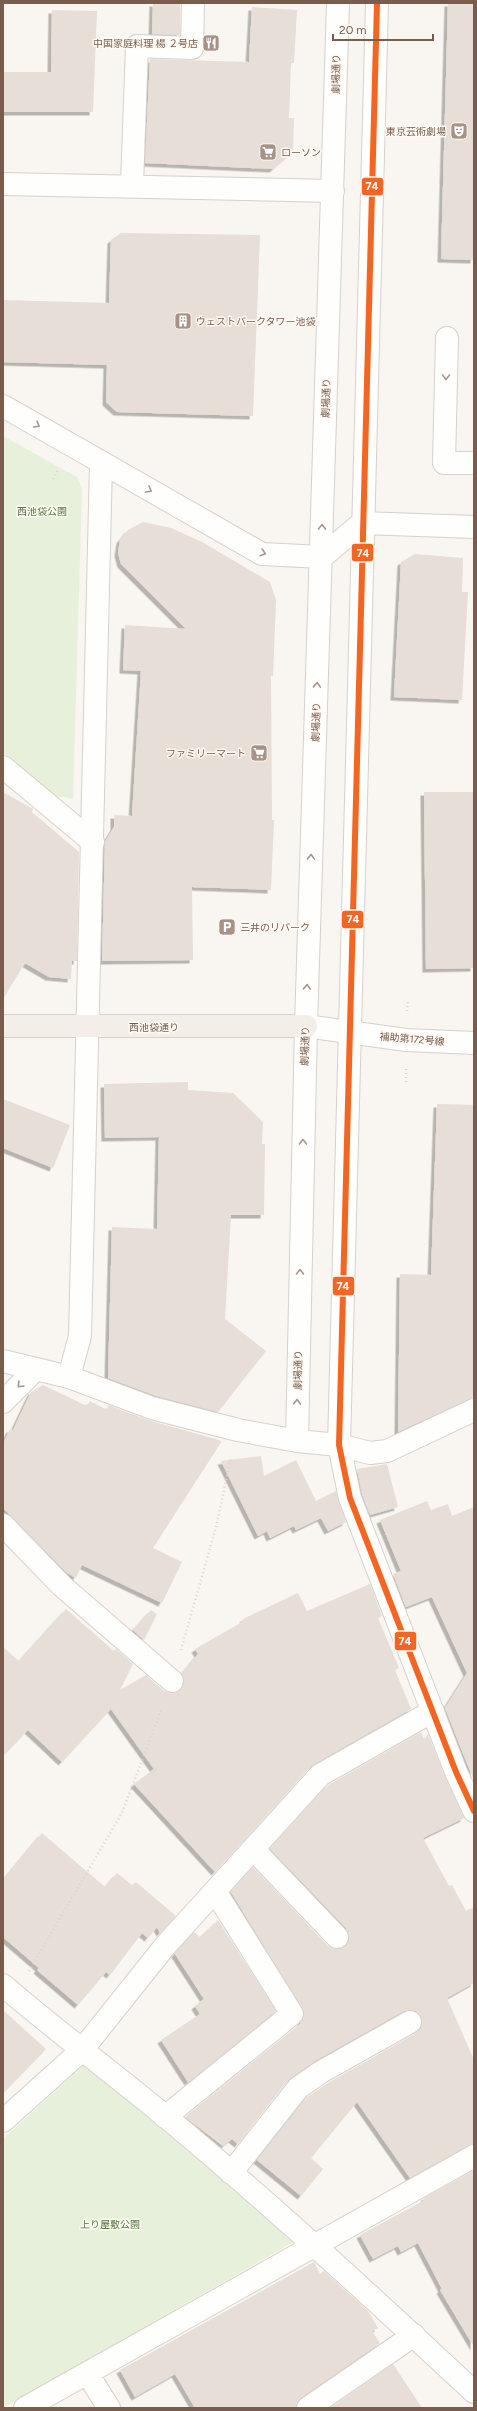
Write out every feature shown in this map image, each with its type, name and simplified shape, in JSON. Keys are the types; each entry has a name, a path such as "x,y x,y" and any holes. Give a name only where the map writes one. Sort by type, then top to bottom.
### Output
{"main road":[{"name":"西池袋通り","path":"3,1026 87,1028 306,1026"}],"street":[{"path":"132,185 137,46 192,48 193,3"},
{"name":"劇場通り","path":"297,1441 306,1026 322,557 338,3"},
{"path":"377,3 362,523 339,1445 350,1498 432,1711 465,1769 474,1811"},
{"path":"3,184 132,185 333,191"},
{"path":"447,338 444,463 474,463"},
{"path":"3,406 262,554 322,557 362,523 474,527"},
{"path":"69,1377 80,1336 101,463"},
{"path":"3,767 93,842"},
{"name":"補助第172号線","path":"306,1026 406,1040 474,1043"},
{"path":"3,1361 69,1377 152,1408 238,1430 297,1441 339,1445 370,1452 387,1451 474,1410"},
{"path":"3,1402 36,1369"},
{"path":"3,1525 62,1586 172,1681"},
{"path":"3,2121 82,2050 165,1946 320,1775 432,1711"},
{"path":"253,1849 337,1937"},
{"path":"165,2117 292,2014 215,1891"},
{"path":"9,1990 165,2117 314,2245 414,2335 474,2392"},
{"path":"230,2173 298,2088 321,2072 410,2022"},
{"path":"25,2408 474,2156"},
{"path":"308,2408 414,2335"},
{"path":"87,2372 109,2408"}],"path":[{"path":"9,1990 122,1813 172,1681 216,1526 238,1430"}],"green space":[{"name":"西池袋公園","path":"3,436 77,477 82,488 73,799 52,795 3,752"},
{"name":"上り屋敷公園","path":"85,2064 295,2241 3,2408 3,2139"}],"building":[{"path":"153,3 180,3 180,35 152,34"},
{"name":"東京芸術劇場","path":"448,3 474,3 474,260 441,259"},
{"path":"252,7 297,10 294,63 291,63 289,118 294,118 293,151 273,169 145,163 150,59 249,62"},
{"path":"52,10 97,11 93,112 3,112 3,72 51,72"},
{"name":"ウェストパークタワー池袋","path":"121,233 260,235 253,416 117,412 106,402 107,365 3,362 3,300 109,303 111,240"},
{"path":"143,522 171,528 202,542 270,582 276,600 273,676 271,676 272,820 274,820 271,890 192,887 193,960 102,961 105,842 114,827 114,815 132,816 141,671 123,670 125,625 186,629 121,564 118,553 120,540 128,530"},
{"path":"415,554 463,558 462,592 468,592 462,700 394,697 401,562"},
{"path":"3,792 33,809 32,812 79,852 77,961 72,961 71,979 49,977 25,963 3,999"},
{"path":"424,792 474,792 474,968 426,969"},
{"path":"188,1082 188,1090 233,1093 263,1122 262,1144 265,1144 264,1215 231,1215 225,1319 266,1351 218,1412 156,1396 108,1378 112,1227 157,1229 159,1137 105,1138 104,1084"},
{"path":"3,1099 70,1125 53,1168 3,1148"},
{"path":"437,1104 474,1105 474,1397 398,1432 400,1274 431,1275"},
{"path":"43,1385 87,1406 90,1401 107,1410 108,1405 148,1420 222,1441 153,1548 182,1562 162,1603 82,1565 76,1578 67,1573 3,1508 3,1444 10,1429 13,1430 31,1392"},
{"path":"261,1456 264,1476 296,1460 316,1501 336,1491 346,1522 328,1531 321,1518 296,1530 294,1526 270,1538 267,1531 258,1536 221,1461"},
{"path":"387,1464 398,1507 370,1515 362,1494 357,1469"},
{"path":"427,1501 431,1510 448,1504 452,1516 474,1507 474,1781 445,1708 467,1673 432,1597 406,1607 393,1574 401,1571 380,1520"},
{"path":"370,1584 382,1616 378,1618 399,1668 395,1670 411,1709 311,1766 215,1872 134,1784 154,1769 111,1709 62,1762 28,1730 3,1756 3,1647 19,1661 66,1609 114,1651 116,1649 133,1664 120,1690 146,1675 164,1691 176,1693 184,1684 182,1674 198,1654 195,1649 244,1621 243,1619 298,1593 307,1611"},
{"path":"151,1610 157,1614 144,1640 133,1630"},
{"path":"421,1732 424,1740 428,1734 445,1777 464,1818 423,1838 449,1886 452,1885 466,1911 474,1907 474,1983 447,1998 474,2060 474,2144 410,2178 357,2102 311,2158 323,2169 301,2196 257,2160 307,2097 328,2083 416,2033 421,2028 422,2022 416,2011 404,2011 315,2061 288,2080 238,2144 232,2139 223,2146 185,2117 300,2024 304,2013 231,1892 253,1867 328,1946 334,1949 345,1946 349,1940 346,1928 270,1849 328,1785"},
{"path":"42,1833 105,1887 117,1873 132,1885 136,1882 176,1916 160,1933 157,1927 148,1938 142,1933 110,1975 106,1972 78,2005 37,1970 39,1968 3,1937 3,1880"},
{"path":"218,1920 276,2011 188,2082 161,2040 200,2014 195,2006 204,1999 175,1954 194,1932 200,1937"},
{"path":"3,2010 46,2049 3,2093"},
{"path":"474,2170 474,2347 440,2290 442,2289 418,2243 401,2252 398,2246 373,2259 360,2235 425,2200 424,2198"},
{"path":"314,2262 320,2274 324,2271 368,2311 378,2328 372,2331 380,2343 301,2398 296,2408 195,2408 175,2374 135,2397 120,2370"},
{"path":"393,2364 422,2408 330,2408"}],"transit line":[{"name":"74","path":"377,3 339,1445 350,1498 456,1772 474,1811"}],"place":[{"name":"中国家庭料理 楊 ２号店","path":"211,43"},
{"name":"東京芸術劇場","path":"459,131"},
{"name":"ローソン","path":"268,152"},
{"name":"ウェストパークタワー池袋","path":"183,321"},
{"name":"ファミリーマート","path":"259,753"},
{"name":"三井のリパーク","path":"227,927"}]}
